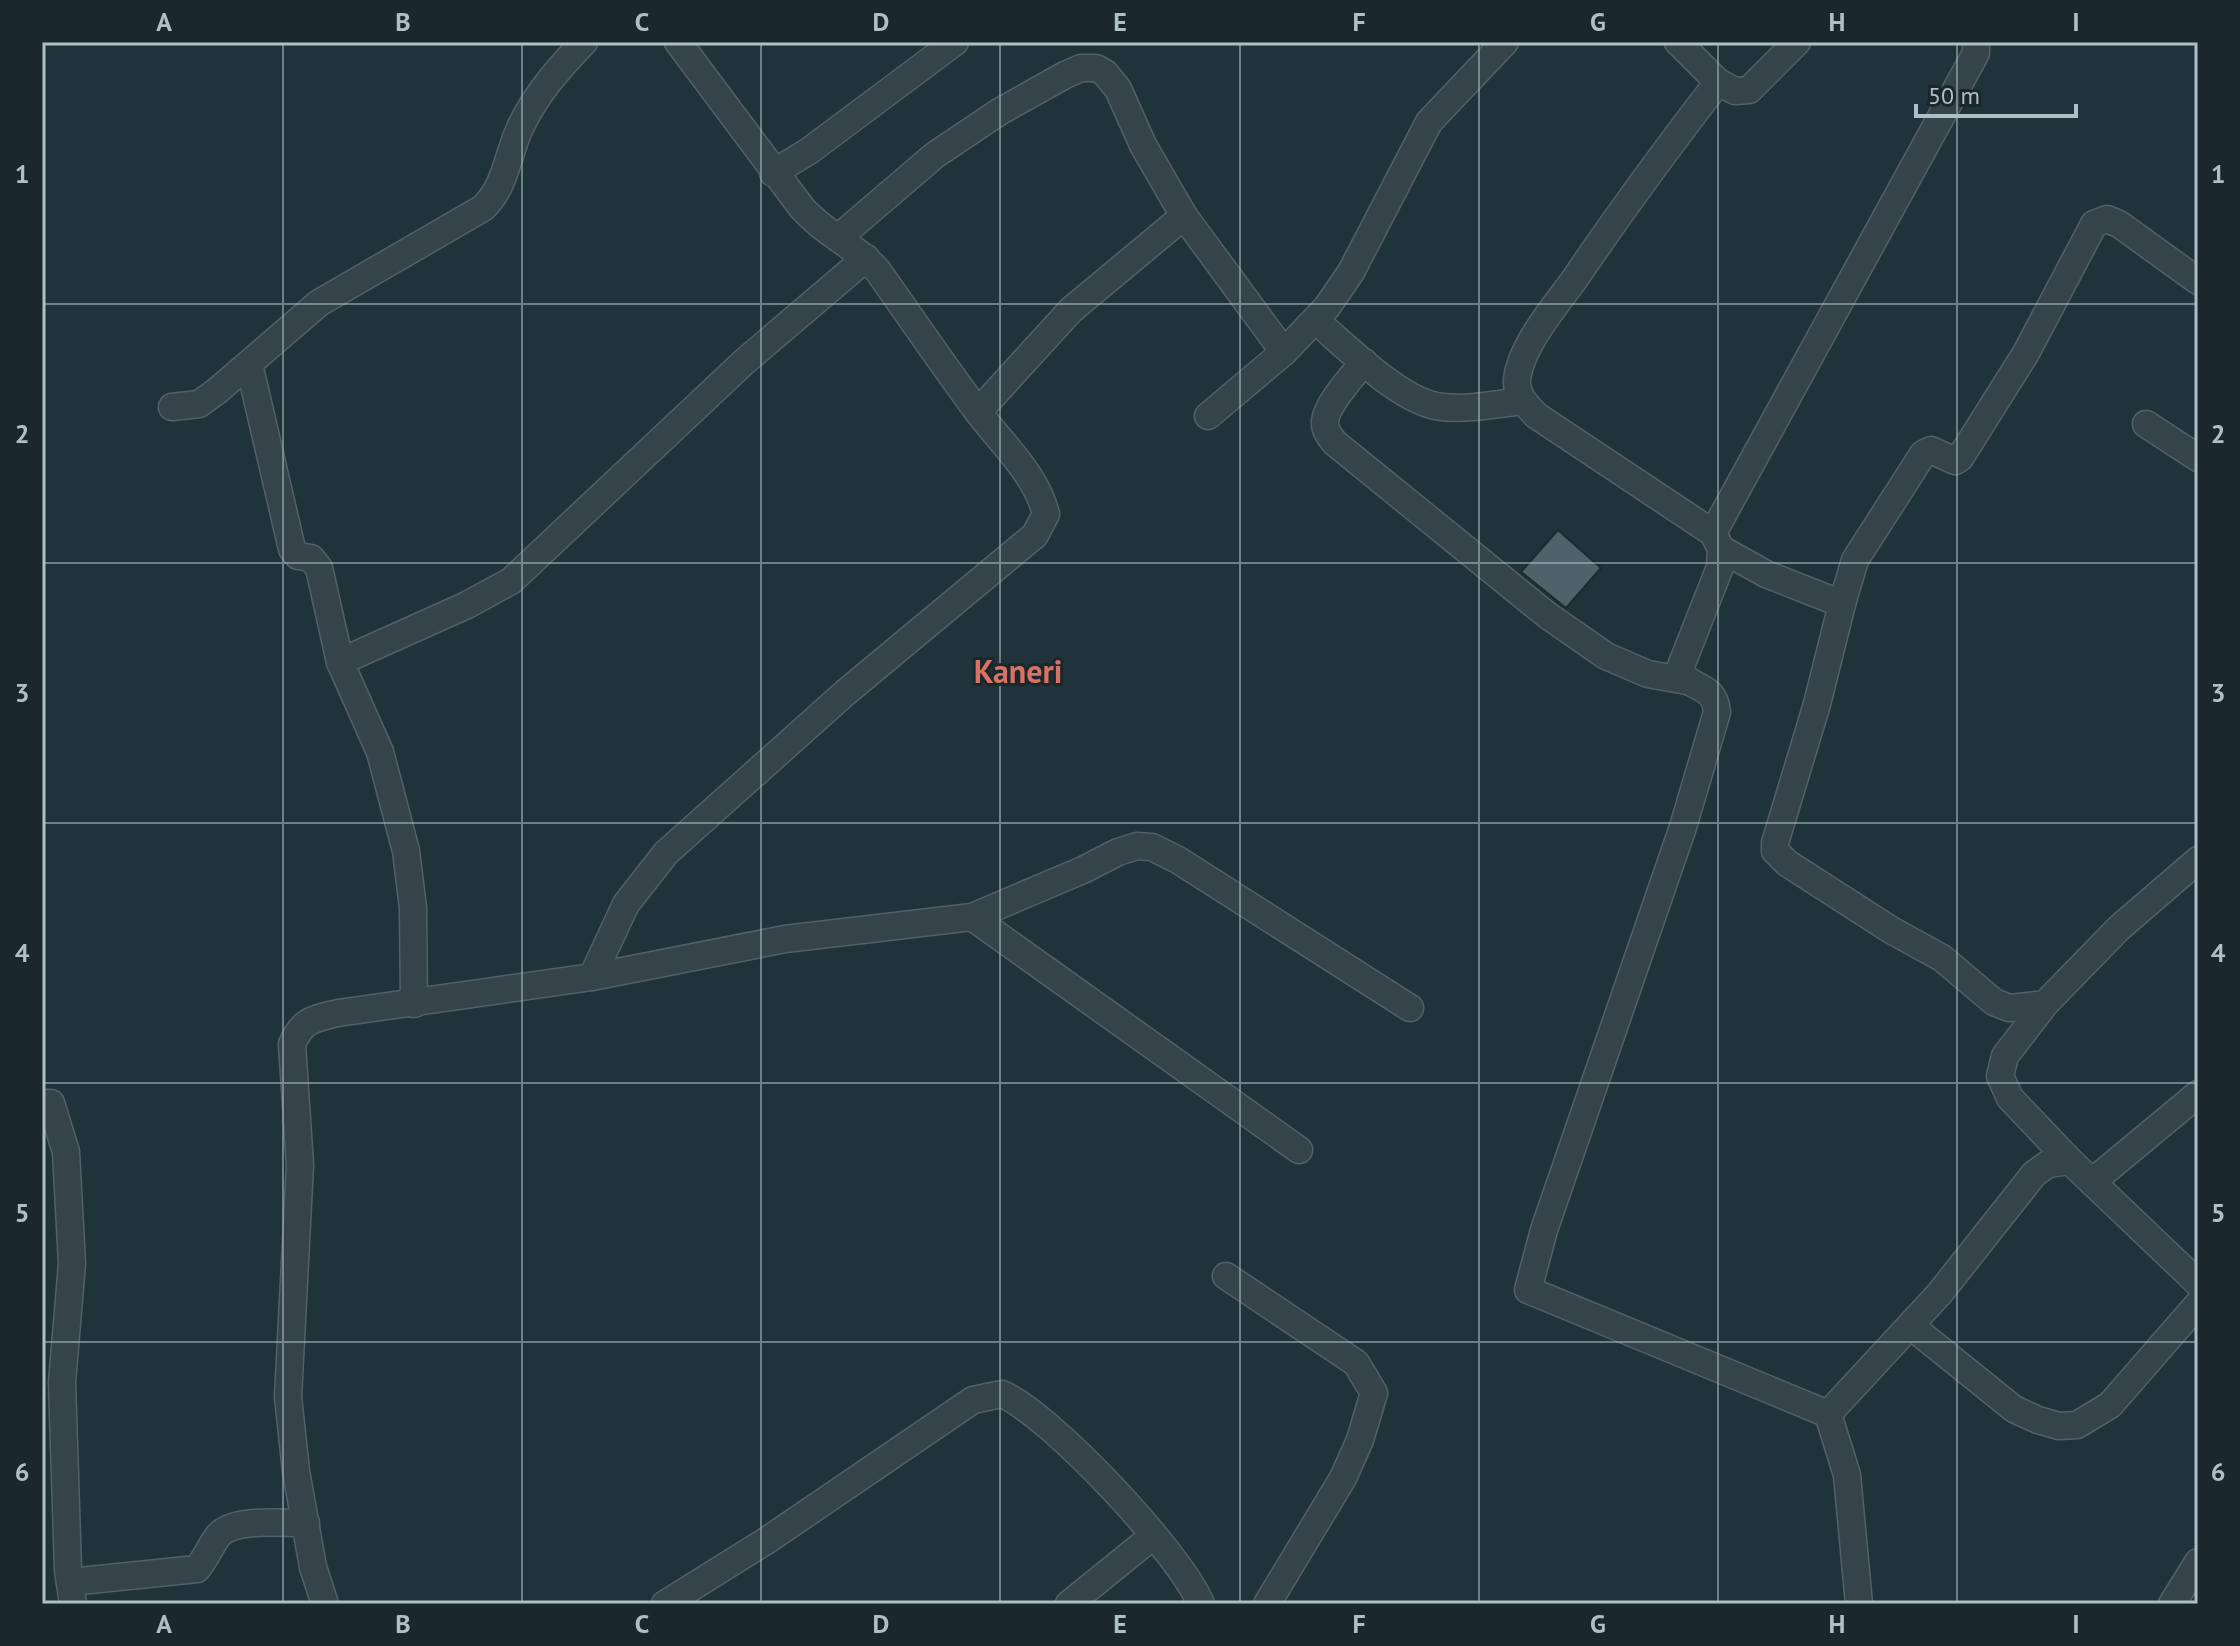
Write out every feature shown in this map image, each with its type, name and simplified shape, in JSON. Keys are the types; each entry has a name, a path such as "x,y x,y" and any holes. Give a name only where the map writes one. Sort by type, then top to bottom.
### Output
{"street":[{"path":"172,407 199,404 331,295 483,208 502,185 520,128 539,95 584,42"},
{"path":"592,977 626,904 666,853 845,693 1035,535 1046,514 1033,482 866,258 815,223 773,173 678,42"},
{"path":"773,173 809,151 955,42"},
{"path":"1208,416 1284,352 1315,320 1351,272 1429,122 1505,42"},
{"path":"1678,42 1718,82 1735,91 1749,90 1797,42"},
{"path":"1687,681 1682,675 1681,666 1720,567 1717,541 1976,53 1976,42"},
{"path":"838,238 935,155 999,112 1081,68 1096,68 1105,73 1118,89 1143,145 1184,216 1284,352"},
{"path":"1718,82 1640,183 1545,321 1521,361 1517,383 1523,401 1537,416 1717,541 1766,574 1842,604"},
{"path":"978,412 1071,310 1184,216"},
{"path":"2045,1004 2009,1008 1994,1002 1942,958 1891,930 1787,863 1775,851 1775,843 1817,704 1855,560 1923,454 1931,450 1955,461 1960,458 2026,353 2087,236 2099,220 2107,219 2119,224 2198,281"},
{"path":"340,662 467,605 511,581 744,362 866,258"},
{"path":"1315,320 1364,362 1419,402 1443,407 1523,401"},
{"path":"1364,362 1332,404 1324,421 1327,434 1335,443 1547,615 1606,656 1648,674 1687,681 1705,689 1716,699 1717,712 1683,827 1549,1215 1528,1290 1828,1414"},
{"path":"249,364 292,549 298,556 311,558 319,568 340,662 380,752 406,851 413,908 414,1004"},
{"path":"2146,424 2198,458"},
{"path":"325,1604 313,1567 288,1397 300,1180 292,1044 299,1029 312,1019 592,977 785,939 972,917 1137,846 1152,847 1178,860 1410,1008"},
{"path":"2198,860 2119,928 2045,1004 2005,1056 2000,1076 2010,1098 2070,1161 2198,1283"},
{"path":"972,917 1299,1150"},
{"path":"2092,1182 2198,1094"},
{"path":"42,1103 51,1103 66,1152 72,1264 62,1382 72,1593 197,1569 219,1535 235,1524 306,1523"},
{"path":"1828,1414 1911,1326 2034,1174 2048,1164 2070,1161"},
{"path":"1226,1276 1356,1363 1374,1393 1360,1440 1343,1478 1267,1604"},
{"path":"1911,1326 2014,1409 2059,1426 2077,1425 2110,1405 2198,1304"},
{"path":"665,1604 766,1541 973,1400 1002,1394 1025,1408 1109,1484 1183,1572 1201,1604"},
{"path":"1828,1414 1847,1475 1859,1604"},
{"path":"1069,1604 1153,1536"},
{"path":"2172,1604 2198,1562"}],"building":[{"path":"1558,530 1601,568 1566,608 1521,572"}],"district":[{"name":"Kaneri","path":"1018,672"}]}
